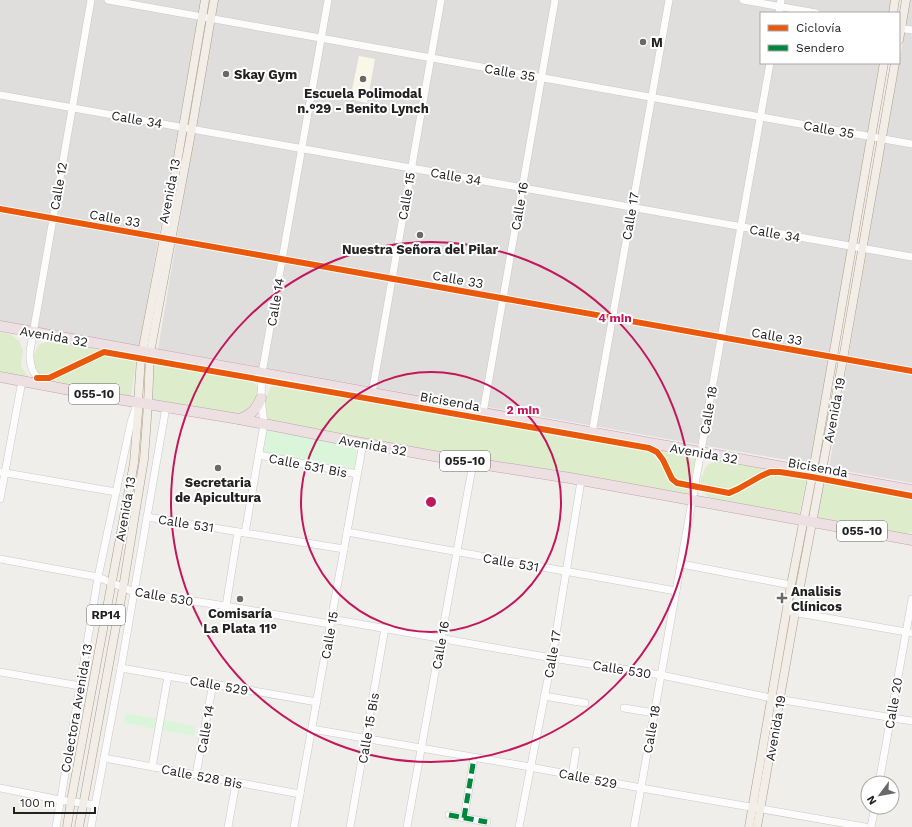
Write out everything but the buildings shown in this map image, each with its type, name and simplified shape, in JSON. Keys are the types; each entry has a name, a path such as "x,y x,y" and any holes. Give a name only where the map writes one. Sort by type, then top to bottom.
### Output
{"highway":[{"name":"Avenida 32","path":"0,326 912,490"},
{"name":"Avenida 32","path":"0,377 239,419 473,463 570,478 912,540"},
{"path":"239,419 246,417 253,412 261,398"}],"main road":[{"name":"Avenida 13","path":"167,239 183,127 205,0"},
{"name":"Avenida 13","path":"79,827 123,588 144,458 143,403 146,352 167,239 192,128 214,0"},
{"path":"893,12 895,0"},
{"path":"900,28 906,0"},
{"name":"Avenida 19","path":"817,473 833,357 884,64"},
{"name":"Avenida 19","path":"757,827 757,808 791,612 817,473 843,359 895,64"},
{"name":"Avenida 13","path":"67,827 134,462 138,413 143,403"},
{"name":"Avenida 19","path":"791,612 791,585 808,521"},
{"name":"Avenida 19","path":"749,827 757,808"}],"street":[{"name":"Calle 12","path":"51,386 37,378 31,366 30,350 91,0"},
{"name":"Calle 35","path":"108,0 912,144"},
{"name":"Calle 14","path":"226,606 259,455 264,424 261,398 262,373 328,0"},
{"name":"Calle 15","path":"372,393 440,0"},
{"name":"Calle 16","path":"483,413 555,0"},
{"name":"Calle 17","path":"592,432 669,0"},
{"path":"743,0 810,12"},
{"path":"900,28 912,30"},
{"name":"Calle 18","path":"634,827 770,64"},
{"name":"Calle 34","path":"0,95 912,257"},
{"name":"Calle 33","path":"0,209 912,371"},
{"path":"0,499 3,472 22,381"},
{"name":"Colectora Avenida 13","path":"56,827 98,577 131,422 143,403"},
{"path":"91,827 121,668 166,407"},
{"name":"Calle 15","path":"294,827 363,443"},
{"name":"Calle 531 Bis","path":"259,455 357,474"},
{"name":"Calle 16","path":"407,827 473,463"},
{"path":"3,472 116,492"},
{"name":"Calle 17","path":"519,827 552,658 582,481"},
{"name":"Calle 531","path":"147,517 344,549"},
{"name":"Calle 531","path":"347,532 676,591"},
{"name":"Calle 530","path":"0,559 98,577 134,592 331,622 385,628 552,658 661,675 776,699 891,717 912,722"},
{"path":"681,564 791,585"},
{"name":"Calle 20","path":"880,775 909,633 912,599"},
{"path":"791,612 909,633"},
{"name":"Calle 15 Bis","path":"350,827 385,628"},
{"name":"Calle 529","path":"121,668 317,702"},
{"path":"0,672 80,686"},
{"path":"152,767 168,676"},
{"name":"Calle 14","path":"196,775 213,683"},
{"path":"544,696 585,703"},
{"path":"624,708 654,713"},
{"name":"Calle 529","path":"312,729 865,827"},
{"path":"572,775 576,751"},
{"name":"Calle 528 Bis","path":"104,758 300,794"},
{"path":"464,818 474,758"},
{"path":"228,827 236,782"},
{"path":"0,788 60,800 95,805"},
{"path":"449,815 487,822"},
{"path":"871,827 873,815"}],"shaded area":[{"path":"0,0 201,0 139,347 0,322"},
{"path":"217,0 891,0 889,12 760,12 760,64 880,64 810,464 158,349"},
{"path":"910,0 912,0 912,483 829,468"},
{"name":"Escuela Polimodal n.°29 - Benito Lynch","path":"359,56 375,59 367,103 350,99"}],"green space":[{"path":"0,332 10,334 19,341 23,351 21,366 30,379 0,374"},
{"path":"50,341 137,356 131,396 43,382 34,367 33,359 40,344"},
{"path":"154,359 246,374 258,388 257,403 240,416 153,402"},
{"path":"284,383 696,455 688,497 267,423 265,399 271,387"},
{"path":"266,429 357,445 354,468 264,453"},
{"path":"721,460 807,476 799,516 715,502 702,490 701,478 709,464"},
{"path":"823,478 912,495 912,532 904,535 816,519"},
{"path":"126,713 195,726 194,736 124,723"}],"marked path":[{"path":"464,818 474,758"},
{"path":"449,815 487,822"}],"cycle path":[{"path":"0,209 912,371"},
{"name":"Bicisenda","path":"37,378 49,378 104,352 649,448 657,452 663,460 672,479 677,483 729,493 770,472 780,472 912,496"}],"place":[{"name":"M","path":"643,42"},
{"name":"Skay Gym","path":"226,74"},
{"name":"Escuela Polimodal n.°29 - Benito Lynch","path":"363,79"},
{"name":"Nuestra Señora del Pilar","path":"420,235"},
{"name":"Secretaria de Apicultura","path":"218,468"},
{"name":"Analisis Clínicos","path":"782,598"},
{"name":"Comisaría La Plata 11°","path":"240,599"}]}
